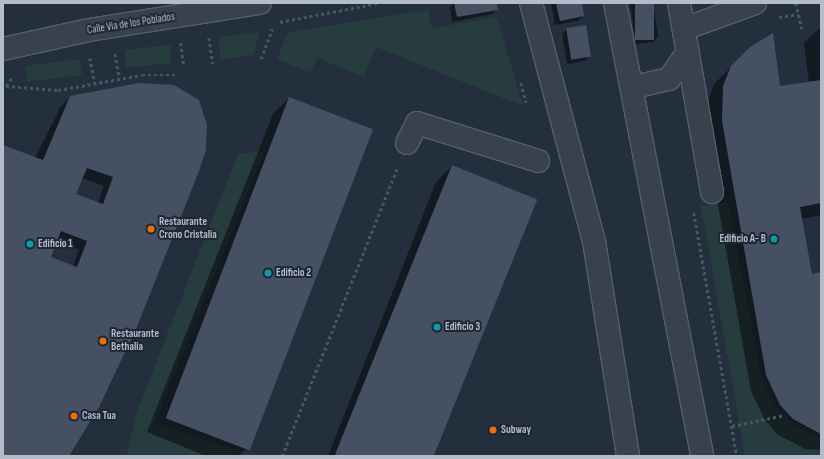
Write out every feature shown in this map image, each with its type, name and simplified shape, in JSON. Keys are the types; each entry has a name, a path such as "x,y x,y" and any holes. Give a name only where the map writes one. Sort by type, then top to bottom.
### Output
{"street":[{"name":"Calle Vía de los Poblados","path":"3,49 89,30 260,3"},
{"path":"530,3 594,241 628,456"},
{"path":"616,3 634,88 702,456"},
{"path":"679,3 712,192"},
{"path":"684,29 755,3"},
{"path":"634,88 670,79 688,52"},
{"path":"407,143 417,122 538,161"}],"path":[{"path":"796,3 802,29"},
{"path":"261,59 274,23"},
{"path":"208,34 213,64"},
{"path":"180,39 184,67"},
{"path":"115,49 120,79"},
{"path":"89,54 95,84"},
{"path":"6,86 58,90 120,79 175,75"},
{"path":"282,456 407,143"},
{"path":"693,211 737,456"},
{"path":"732,426 785,415"}],"green space":[{"path":"428,10 432,28 497,17 523,106 376,47 364,77 317,58 311,73 277,59 288,32"},
{"path":"259,32 254,55 221,60 218,37"},
{"path":"170,45 172,63 126,68 124,50"},
{"path":"80,59 82,75 27,82 25,66"},
{"path":"265,150 155,423 254,456 127,456 136,414 238,154"},
{"path":"728,202 762,380 774,404 791,424 821,438 821,456 745,456 701,206"}],"building":[{"path":"454,3 497,3 498,10 457,17"},
{"path":"556,3 582,3 584,16 560,21"},
{"path":"635,3 654,3 654,40 635,40"},
{"path":"586,25 591,57 571,60 566,28"},
{"name":"Edificio A- B","path":"773,33 780,86 821,80 821,203 800,207 812,274 821,272 821,434 793,419 780,405 766,375 722,121 723,86 731,66 750,47"},
{"path":"139,83 174,85 199,100 207,125 206,150 136,329 99,407 69,456 3,456 3,145 43,160 70,96","holes":["87,168 113,177 103,204 76,194","61,231 87,241 77,267 51,257"]},
{"name":"Edificio 2","path":"289,97 373,129 250,450 166,418"},
{"name":"Edificio 3","path":"452,165 537,199 434,456 335,455"}],"place":[{"name":"Restaurante Crono Cristalia","path":"151,229"},
{"name":"Edificio A- B","path":"774,239"},
{"name":"Edificio 1","path":"30,244"},
{"name":"Edificio 2","path":"268,273"},
{"name":"Edificio 3","path":"437,327"},
{"name":"Restaurante Bethalia","path":"103,341"},
{"name":"Casa Tua","path":"74,416"},
{"name":"Subway","path":"493,430"}]}
